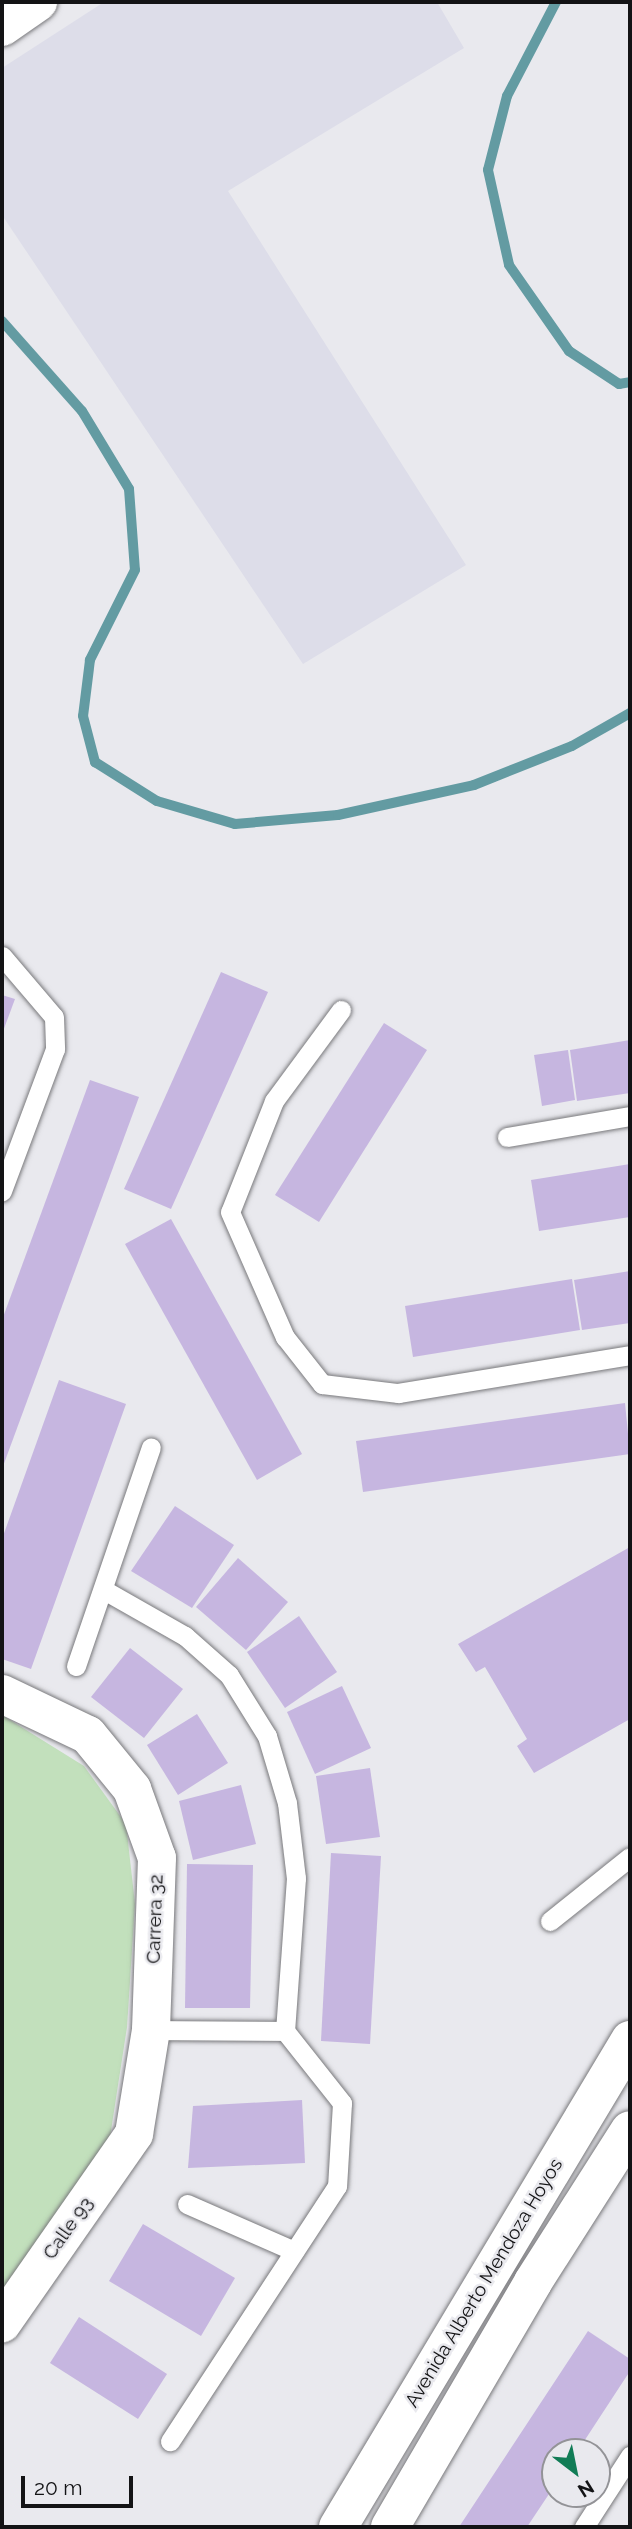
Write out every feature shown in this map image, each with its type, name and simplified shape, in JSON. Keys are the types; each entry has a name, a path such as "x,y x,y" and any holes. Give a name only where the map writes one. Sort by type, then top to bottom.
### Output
{"main road":[{"path":"2,27 38,2"},
{"name":"Carrera 32","path":"2,1694 88,1735 132,1789 158,1858 151,2030 134,2134"},
{"name":"Avenida Alberto Mendoza Hoyos","path":"338,2527 630,2040"},
{"path":"390,2527 533,2282 630,2130"},
{"name":"Calle 93","path":"2,2323 134,2134"}],"lane":[{"path":"2,956 54,1017 55,1049 2,1191"},
{"path":"341,1010 274,1101 230,1212 285,1337 322,1384 398,1393 630,1355"},
{"path":"507,1137 630,1116"},
{"path":"76,1666 151,1447"},
{"path":"104,1590 186,1636 229,1675 267,1735 287,1804 296,1878 285,2031 342,2103 337,2186 170,2441"},
{"path":"550,1921 630,1857"},
{"path":"151,2030 285,2031"},
{"path":"187,2204 294,2251"},
{"path":"584,2527 630,2456"}],"shaded area":[{"path":"104,2 437,2 464,48 228,191 466,565 303,664 2,215 2,68"}],"green space":[{"path":"2,1715 84,1766 126,1824 135,1904 127,2027 110,2137 2,2312"}],"building":[{"path":"221,972 268,992 171,1209 124,1189"},
{"path":"2,995 15,999 2,1034"},
{"path":"384,1023 427,1050 319,1222 275,1195"},
{"path":"630,1040 630,1093 577,1101 570,1050"},
{"path":"568,1050 575,1100 542,1106 534,1055"},
{"path":"90,1080 139,1097 2,1469 2,1320"},
{"path":"630,1164 630,1217 539,1231 531,1180"},
{"path":"171,1219 302,1454 257,1480 125,1244"},
{"path":"630,1271 630,1323 582,1330 574,1280"},
{"path":"572,1279 580,1330 413,1357 405,1306"},
{"path":"59,1380 126,1404 31,1669 2,1659 2,1539"},
{"path":"625,1403 630,1454 363,1492 356,1441"},
{"path":"175,1506 234,1545 192,1608 131,1571"},
{"path":"630,1547 630,1719 534,1773 517,1746 527,1739 485,1667 476,1672 458,1644"},
{"path":"238,1558 288,1602 246,1650 196,1607"},
{"path":"299,1616 337,1672 285,1708 247,1652"},
{"path":"130,1648 183,1689 144,1738 91,1697"},
{"path":"342,1686 371,1748 315,1774 287,1712"},
{"path":"197,1714 228,1763 178,1795 147,1745"},
{"path":"370,1768 380,1837 326,1844 316,1776"},
{"path":"241,1785 256,1844 193,1860 179,1801"},
{"path":"331,1853 381,1856 370,2044 321,2041"},
{"path":"187,1864 253,1865 250,2008 185,2008"},
{"path":"302,2100 305,2163 188,2168 193,2106"},
{"path":"143,2224 235,2278 201,2336 109,2281"},
{"path":"79,2317 167,2374 138,2419 50,2363"},
{"path":"588,2331 630,2359 630,2371 586,2438 541,2438 541,2506 527,2527 459,2527"}],"waterway":[{"path":"556,2 507,96 488,170 509,265 569,351 619,384 630,382"},
{"path":"2,321 82,411 129,489 135,570 90,660 83,716 95,762 157,801 235,824 338,815 474,785 572,746 630,713"}]}
